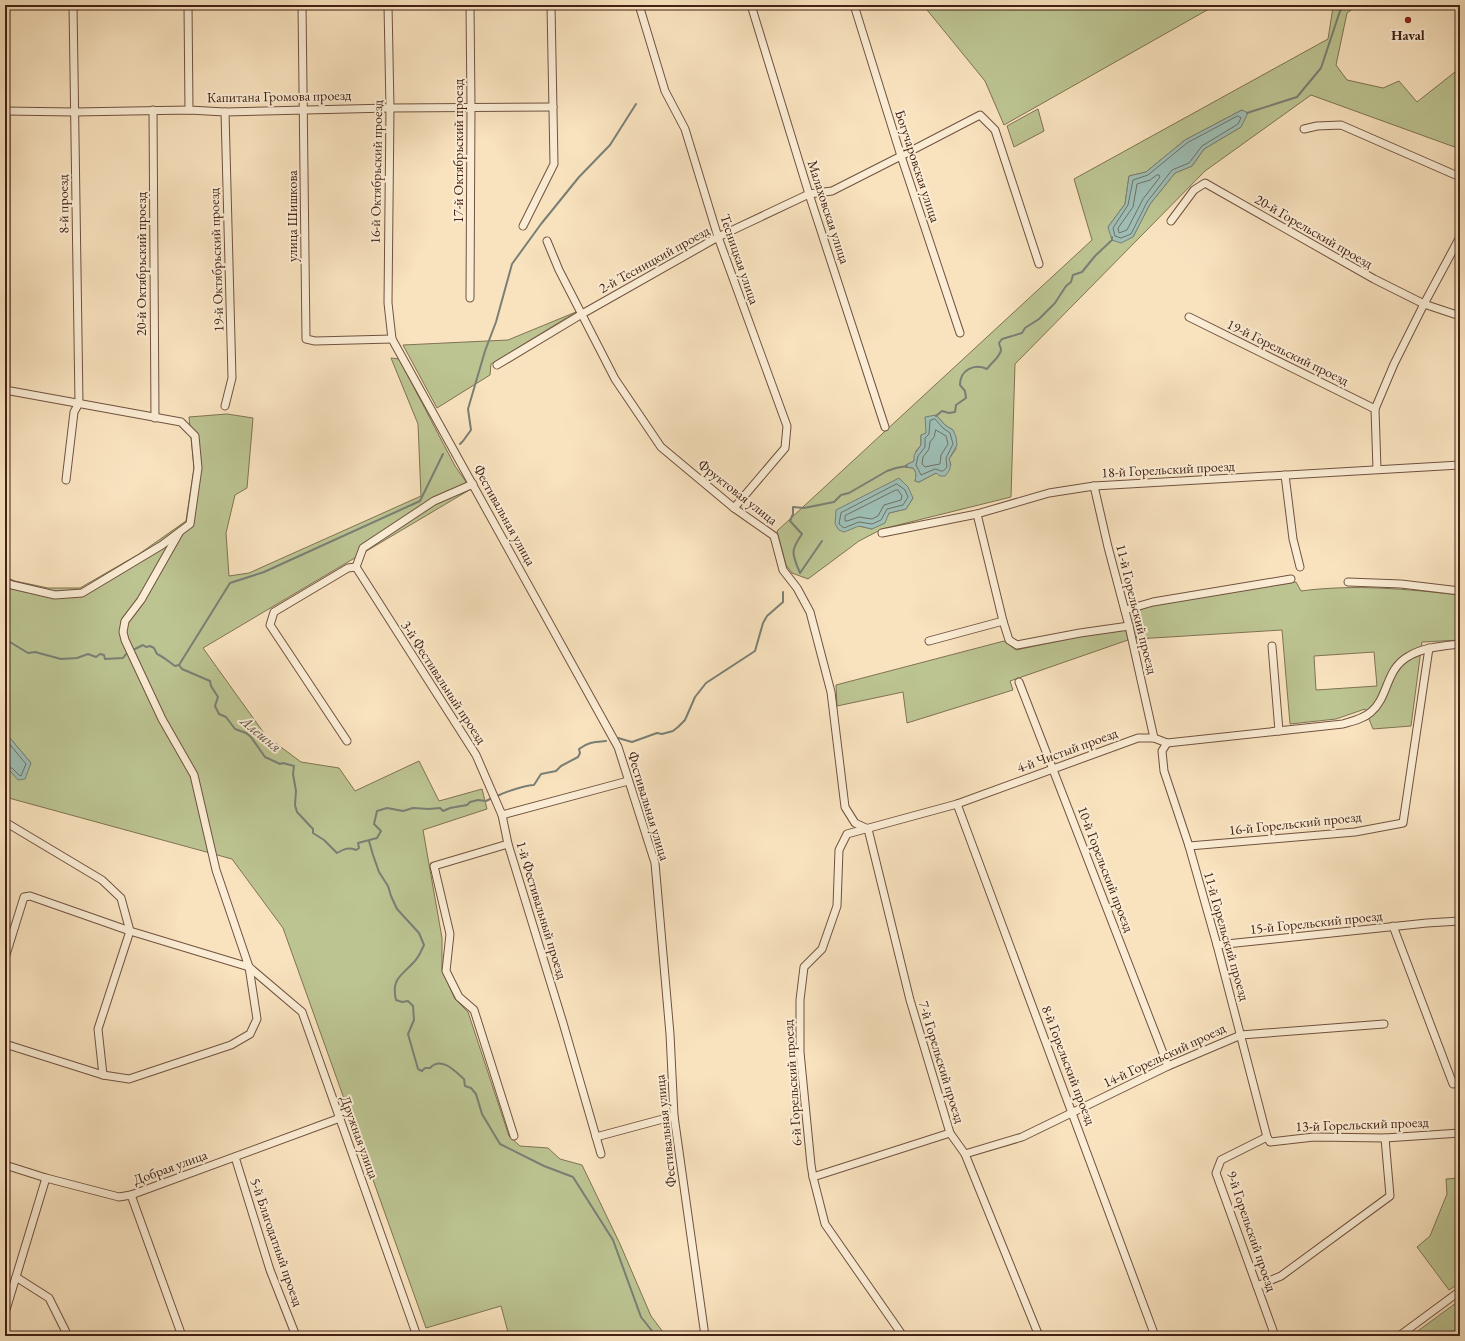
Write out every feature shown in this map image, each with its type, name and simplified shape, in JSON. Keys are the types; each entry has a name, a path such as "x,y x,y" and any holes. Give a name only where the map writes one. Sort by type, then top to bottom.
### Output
{"street":[{"name":"8-й проезд","path":"66,480 74,412 79,403 73,5"},
{"path":"188,5 189,110"},
{"name":"улица Шишкова","path":"302,5 306,339 315,341 392,339"},
{"name":"16-й Октябрьский проезд","path":"388,5 390,108 388,303 392,339"},
{"name":"17-й Октябрьский проезд","path":"470,5 470,298"},
{"path":"523,226 554,164 551,5"},
{"name":"Тесницкая улица","path":"639,5 665,91 685,129 718,237 787,426 785,448 734,508"},
{"name":"Малаховская улица","path":"750,5 809,194 885,427"},
{"name":"Богучаровская улица","path":"854,5 901,156 960,333"},
{"name":"Капитана Громова проезд","path":"5,111 74,112 189,110 225,112 390,108 552,107"},
{"name":"20-й Октябрьский проезд","path":"153,110 155,418"},
{"path":"5,111 5,390 181,422 195,436 198,468 190,524 162,545 82,593 55,595 5,582"},
{"name":"19-й Октябрьский проезд","path":"225,112 232,378 225,406"},
{"name":"2-й Тесницкий проезд","path":"497,365 582,314 718,237 809,194 832,191 980,115 995,130 1039,264"},
{"path":"1304,129 1316,126 1341,125 1460,177"},
{"name":"20-й Горельский проезд","path":"1171,221 1194,190 1205,183 1374,279 1424,304 1460,316"},
{"path":"1377,469 1375,409 1394,364 1424,304 1460,238"},
{"name":"Фруктовая улица","path":"547,241 559,270 616,379 661,447 734,508 774,536 783,570 797,588 810,612 831,692 845,807 855,824 868,829"},
{"name":"19-й Горельский проезд","path":"1189,317 1375,409"},
{"name":"Фестивальная улица","path":"392,339 474,484 618,748 655,863 670,1034 674,1116 704,1336"},
{"name":"18-й Горельский проезд","path":"882,533 977,514 1049,493 1094,486 1460,465"},
{"path":"1285,475 1293,539 1300,567"},
{"path":"347,740 270,625 274,612 348,568 356,567 363,548 434,501 474,484"},
{"name":"11-й Горельский проезд","path":"1094,486 1129,626 1154,738"},
{"path":"977,514 1009,640 1017,645 1080,633 1129,626"},
{"path":"5,1044 103,1075 129,1079 231,1045 250,1034 257,1019 249,967 216,870 194,776 162,719 125,640 123,632 125,621 141,600 179,533"},
{"name":"3-й Фестивальный проезд","path":"356,567 476,755 502,815"},
{"path":"1125,610 1161,601 1291,579"},
{"path":"1348,582 1401,584 1460,591"},
{"path":"929,641 1003,621"},
{"name":"4-й Чистый проезд","path":"868,829 957,804 1138,738 1154,738 1167,743 1343,724 1358,720 1371,712 1380,702 1391,675 1398,664 1408,656 1429,648 1460,644"},
{"path":"1272,646 1279,731"},
{"name":"16-й Горельский проезд","path":"1188,846 1355,832 1403,823 1429,648"},
{"name":"10-й Горельский проезд","path":"1019,682 1168,1066"},
{"name":"11-й Горельский проезд","path":"1167,743 1162,751 1164,771 1217,945 1267,1137"},
{"path":"502,815 628,781"},
{"name":"8-й Горельский проезд","path":"957,804 1155,1336"},
{"name":"1-й Фестивальный проезд","path":"502,815 508,844 563,1023 601,1154"},
{"path":"5,822 102,880 120,898 130,931 98,1029 103,1075"},
{"name":"7-й Горельский проезд","path":"868,829 910,1000 950,1133 965,1154 1039,1336"},
{"name":"6-й Горельский проезд","path":"868,829 847,834 839,850 837,906 822,949 804,967 800,1000 800,1052 812,1177 825,1224 904,1336"},
{"path":"508,844 434,866 450,934 446,971 459,997 474,1010 514,1136"},
{"path":"5,958 24,897 30,896 130,931 249,967"},
{"name":"15-й Горельский проезд","path":"1217,945 1393,926 1460,921"},
{"name":"15-й Горельский проезд","path":"1393,926 1453,1084"},
{"name":"Дружная улица","path":"249,967 302,1012 417,1336"},
{"name":"14-й Горельский проезд","path":"965,1154 1022,1137 1168,1066 1241,1035 1384,1024"},
{"path":"596,1137 674,1116"},
{"name":"Добрая улица","path":"5,1165 46,1178 119,1197 131,1195 340,1118"},
{"path":"812,1177 950,1133"},
{"name":"13-й Горельский проезд","path":"1267,1137 1270,1142 1314,1137 1385,1138 1460,1133"},
{"name":"9-й Горельский проезд","path":"1267,1137 1221,1160 1216,1173 1275,1336"},
{"path":"1257,1286 1280,1276 1390,1196 1385,1138"},
{"name":"5-й Благодатный проезд","path":"235,1157 270,1270 296,1336"},
{"path":"5,1313 46,1178"},
{"path":"131,1195 182,1336"},
{"path":"16,1277 49,1298 68,1336"},
{"path":"1399,1336 1460,1291"}],"green space":[{"path":"923,5 1216,5 1004,125 985,81"},
{"path":"1335,5 1358,5 1347,13 1336,65 1347,80 1383,88 1399,81 1417,102 1460,68 1460,149 1311,95 1205,171 1015,364 1011,497 882,529 859,541 808,579 792,573 786,565 777,531 1092,240 1074,179 1328,39 1333,7","holes":["1242,110 1241,127 1204,149 1192,166 1175,173 1150,204 1133,237 1108,227 1125,204 1129,176 1146,172 1185,140","936,415 945,425 953,430 956,449 949,459 951,465 919,482 915,481 916,473 913,468 905,467 914,461 916,451 921,445 921,435 926,434","913,498 906,509 889,513 872,529 859,526"]},
{"path":"1038,109 1044,131 1014,147 1007,126"},
{"path":"576,312 491,364 490,375 437,408 403,345 508,340"},
{"path":"391,358 399,359 455,466 471,489 203,648 266,736 301,762 339,768 355,791 419,761 439,801 482,789 487,809 423,830 442,938 442,970 455,999 468,1012 509,1136 520,1146 548,1148 560,1159 582,1165 620,1244 651,1316 666,1336 509,1336 501,1306 426,1328 283,928 232,859 5,797 5,776 10,771 31,763 10,738 5,728 5,577 15,581 48,588 80,588 139,554 186,521 194,468 189,417 227,414 253,418 247,488 235,495 226,533 229,576 249,573 421,496 418,424"},
{"path":"1296,582 1301,591 1341,588 1380,588 1460,595 1460,640 1422,642 1411,726 1373,729 1365,709 1336,719 1290,724 1282,630 1137,639 1132,615 1137,611 1153,605","holes":["1374,652 1377,686 1316,690 1314,656"]},
{"path":"1126,630 1128,640 1010,681 1013,690 907,723 903,692 837,706 836,685 1004,641 1016,650 1082,636"},
{"path":"1460,1178 1460,1283 1449,1290 1417,1247 1430,1236 1447,1194 1446,1179"},
{"path":"1460,1300 1460,1336 1411,1336"}],"water":[{"path":"1242,110 1248,113 1241,127 1204,149 1192,166 1175,173 1150,204 1133,237 1121,243 1112,240 1108,227 1125,204 1129,176 1146,172 1185,140"},
{"path":"936,415 945,425 953,430 956,437 957,445 949,459 950,468 945,476 940,476 936,473 919,482 915,481 916,474 913,468 905,467 914,461 914,455 921,445 921,435 926,433 925,417"},
{"path":"899,478 908,487 913,498 906,509 889,513 885,523 872,529 859,526 844,532 839,530 835,524 836,510"},
{"path":"5,728 10,738 31,763 25,779 18,780 10,771 5,776"}],"waterway":[{"path":"1247,113 1297,97 1321,68 1340,11 1346,5"},
{"path":"460,444 471,430 468,409 485,351 496,322 512,264 541,224 579,177 610,145 636,104"},
{"path":"936,416 942,411 949,413 955,412 956,405 966,398 965,391 960,385 962,375 973,367 982,367 987,369 1000,353 1001,349 999,343 1002,339 1022,333 1025,328 1039,319 1055,303 1066,286 1071,282 1073,275 1082,272 1095,256 1112,240 1112,237"},
{"path":"179,665 230,583 264,572 420,501 443,454"},
{"path":"800,573 795,561 794,549 802,534 790,521 793,514 793,507 804,508 834,502 841,495 849,493 887,471 907,466"},
{"path":"800,573 822,541"},
{"path":"618,738 632,742 657,733 662,734 673,731 678,727 685,720 695,697 706,683 755,651 763,623 767,616 783,602 783,592"},
{"name":"Алешня","path":"5,639 28,653 35,652 61,659 77,658 88,654 96,657 100,654 104,655 105,659 123,658 126,654"},
{"name":"Алешня","path":"135,649 143,645 146,647 150,646 154,648 157,654 175,666 179,665 182,669 210,681 211,686 218,697 215,706 219,714 226,717 235,729 246,733 251,737 265,757 280,764 283,763 294,766 293,774 296,791 295,805 297,812 313,829 313,833 324,840 337,853 346,849 356,850 359,848 358,843 377,838 381,831 374,824 377,811 387,808 403,811 413,808 440,808 443,811 450,808 467,805 470,802 478,800 486,801 492,798"},
{"path":"497,796 526,786 534,785 541,774 556,771 561,766 578,757 580,753 579,749 585,745 606,741"},
{"path":"369,841 379,872 388,886 397,909 419,933 424,945 416,960 398,978 395,987 396,1000 402,1002 408,1001 413,1006 414,1020 408,1034 418,1069 422,1071 425,1068 430,1068 439,1064 448,1066 464,1079 465,1086 471,1088 476,1094 482,1114 500,1144 544,1166 573,1177 613,1240 641,1317 656,1336"}],"place":[{"name":"Haval","path":"1408,20"}]}
